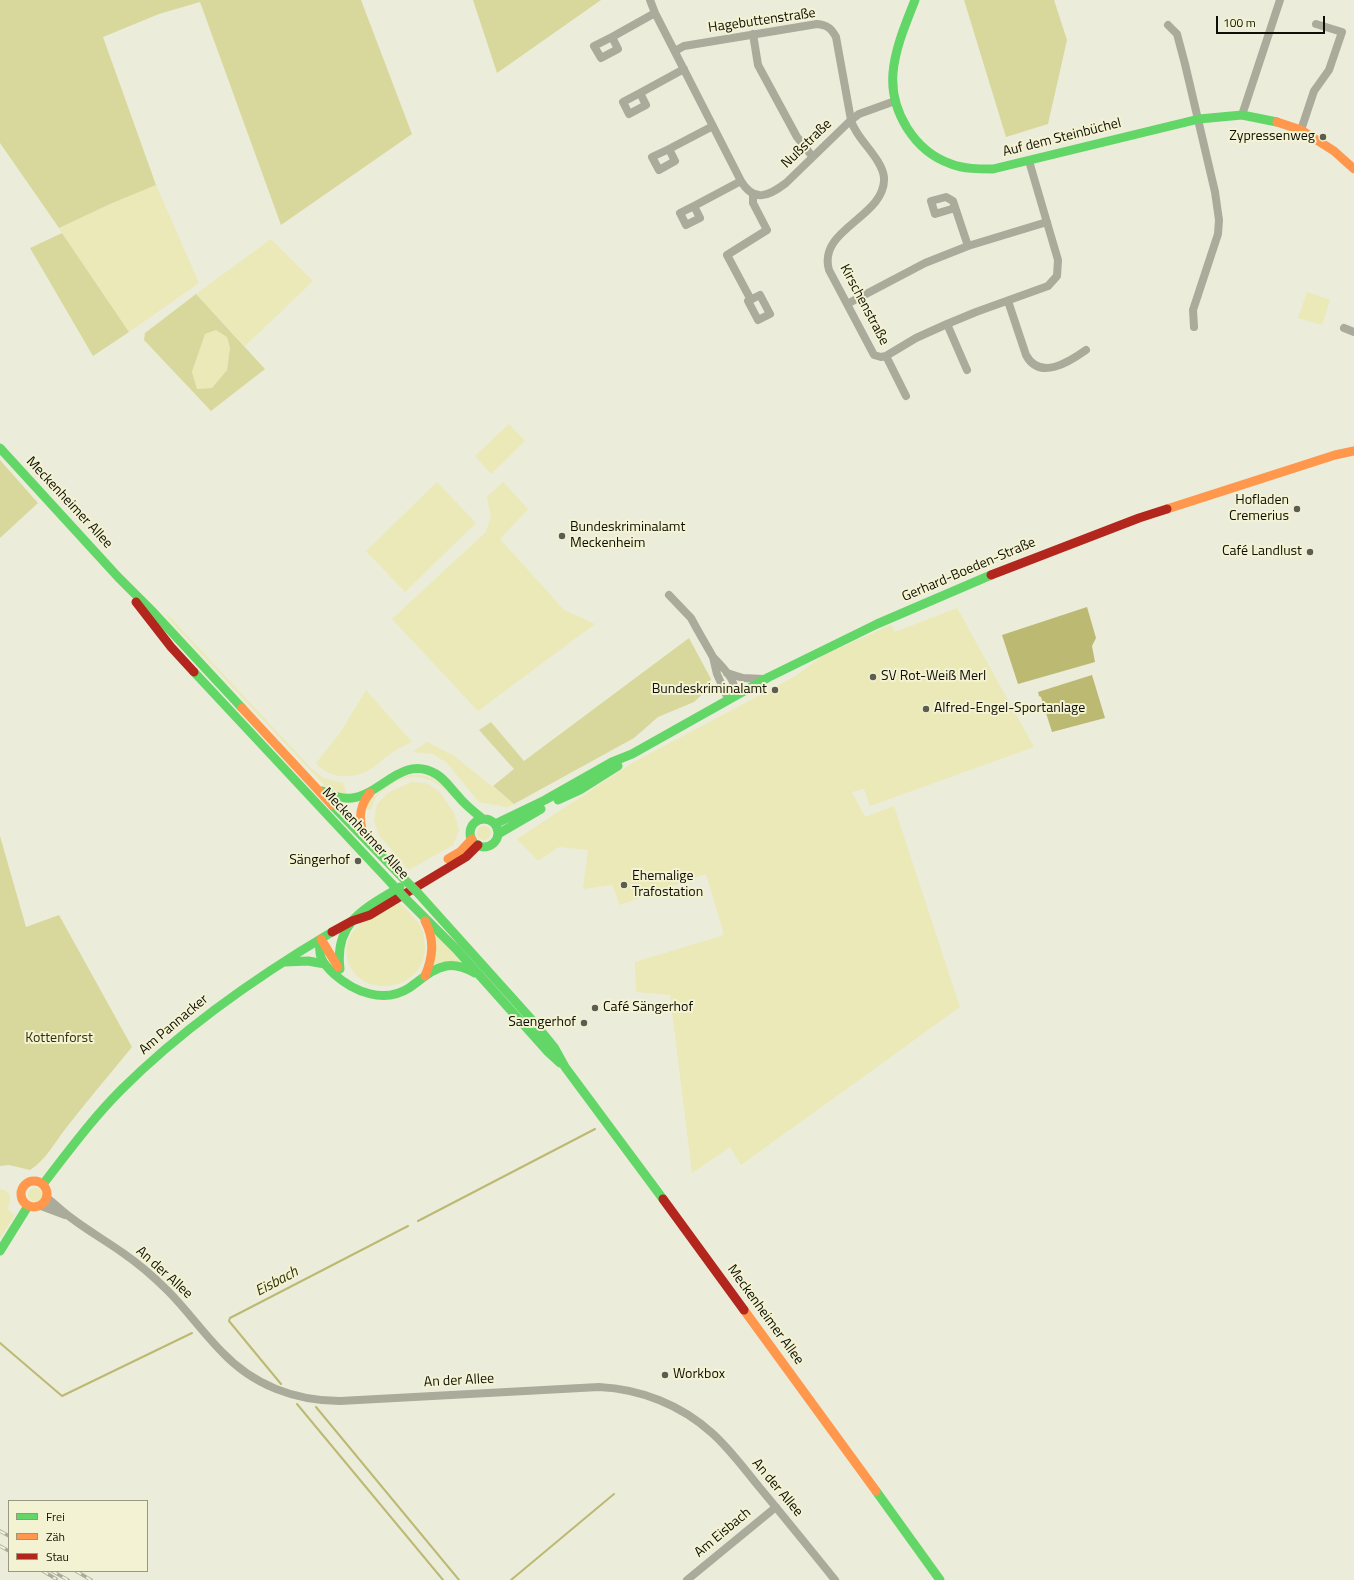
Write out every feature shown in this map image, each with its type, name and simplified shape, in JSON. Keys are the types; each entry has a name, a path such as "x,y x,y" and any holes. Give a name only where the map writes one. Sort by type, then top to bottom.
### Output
{"main road":[{"name":"Auf dem Steinbüchel","path":"915,0 893,73 895,102 901,118 917,141 926,150 950,164 966,168 993,169 1199,119 1242,115 1276,122 1302,130 1334,151 1354,169"},
{"name":"Gerhard-Boeden-Straße","path":"1335,455 1354,446"},
{"name":"Meckenheimer Allee","path":"0,448 151,615 403,878 532,1020 554,1047 565,1067 609,1124 940,1580"},
{"name":"Gerhard-Boeden-Straße","path":"475,842 488,846 493,844 496,839 496,829 580,790 616,768 632,754 728,699 877,624 1020,563 1139,518 1354,450"},
{"name":"Meckenheimer Allee","path":"151,615 171,647 406,899 456,949 552,1057 565,1067"},
{"path":"318,789 328,794 349,798 364,795 398,772 409,770 433,772 442,778 473,812 483,819 489,820 496,829"},
{"path":"365,838 361,828 359,814 363,802 373,790"},
{"path":"458,796 472,827"},
{"path":"475,842 470,832 475,823 483,819"},
{"name":"Am Pannacker","path":"43,1184 83,1133 120,1091 159,1054 203,1017 225,1000 352,921 364,908 475,842"},
{"path":"414,907 428,927 431,936 432,958 425,976"},
{"path":"340,969 340,943 352,921"},
{"path":"321,939 319,950 325,964 342,980 354,988 374,996 392,995 409,989 425,976 439,968 451,965 466,968 481,976"},
{"path":"321,939 354,988"},
{"path":"284,962 313,961 325,964"},
{"path":"35,1181 43,1184 47,1192 47,1198 41,1206 34,1207 28,1206 24,1203 21,1196 24,1186 28,1182 35,1181"},
{"path":"0,1251 28,1206"}],"street":[{"path":"650,0 655,13 741,181 748,190 754,194 753,203 767,230 728,255 751,300"},
{"path":"1242,115 1280,0"},
{"path":"612,37 655,13"},
{"name":"Hagebuttenstraße","path":"675,51 684,46 817,24 829,27 836,37 851,120"},
{"path":"1302,130 1314,91 1329,70 1342,32 1316,24"},
{"path":"1168,25 1177,34 1199,119 1215,192 1219,220 1218,234 1193,310 1194,327"},
{"path":"753,34 758,65 797,137 812,156"},
{"path":"640,93 684,69"},
{"name":"Nußstraße","path":"754,194 767,195 775,192 786,184 812,156 859,114 895,102"},
{"name":"Kirschenstraße","path":"851,120 856,131 879,163 883,171 884,178 881,194 831,245 828,252 827,261 829,270 874,355 881,357 886,356 916,338 947,324 1048,286 1057,276 1058,260 1029,161"},
{"path":"669,149 714,126"},
{"path":"694,206 741,181"},
{"path":"955,208 968,246"},
{"path":"847,304 925,263 968,246 1047,222"},
{"path":"1008,301 1026,355 1030,362 1036,367 1047,368 1069,362 1086,350"},
{"path":"947,324 967,370"},
{"path":"1344,328 1354,332"},
{"name":"Kirschenstraße","path":"886,356 906,396"},
{"path":"669,595 691,618 713,657 727,673 734,686 728,699"},
{"path":"713,657 717,674 728,699"},
{"path":"727,673 743,678 764,680"},
{"name":"An der Allee","path":"47,1198 70,1217 123,1253 162,1285 189,1312 229,1359 250,1376 278,1390 301,1397 340,1401 580,1387 612,1387 631,1391 665,1402 686,1414 707,1429 727,1448 835,1580"},
{"name":"An der Allee","path":"41,1206 70,1217"},
{"name":"Am Eisbach","path":"687,1580 776,1507"}],"green space":[{"path":"0,0 361,0 412,134 281,225 200,2 159,14 103,37 156,185 110,204 59,228 0,143"},
{"path":"473,0 601,0 497,73"},
{"path":"964,0 1054,0 1067,40 1048,124 1006,137"},
{"path":"156,185 199,283 129,332 59,228 110,204"},
{"path":"62,233 129,332 93,356 30,248"},
{"path":"271,239 313,281 245,346 196,294"},
{"path":"1307,292 1330,300 1322,325 1298,318"},
{"path":"196,294 265,369 211,411 144,340 145,333","holes":["216,330 227,337 230,348 227,370 212,388 197,389 192,372 205,334"]},
{"path":"216,330 227,336 230,348 227,370 212,388 197,389 192,372 205,334"},
{"path":"509,424 525,441 491,474 475,456"},
{"path":"0,460 38,503 0,538"},
{"path":"437,482 476,523 405,592 366,551"},
{"path":"503,482 528,509 500,539 564,610 595,624 478,711 392,619 486,532 491,517 487,497"},
{"path":"957,608 1034,747 870,806 864,789 852,792 865,817 894,806 960,1007 741,1165 730,1147 692,1173 670,995 636,992 635,962 724,935 706,874 620,905 612,885 583,889 588,850 559,847 538,861 517,839 634,762 794,677 824,655 891,625 895,632"},
{"path":"167,614 311,768 323,778 343,783 347,795 330,789 323,784 168,618"},
{"path":"689,638 711,679 707,690 694,702 658,717 634,738 514,804 493,786 514,769 479,730 491,722 524,761"},
{"path":"366,690 412,742 393,752 365,772 351,776 338,776 332,774 321,768 316,763 340,733"},
{"path":"427,742 453,755 514,804 507,807 479,802 447,763 433,754 413,752"},
{"path":"411,775 423,775 434,779 450,795 436,783 429,780 413,777 405,778 396,782 377,795 372,809 364,809 374,797 390,783"},
{"path":"412,782 426,783 439,791 454,813 459,830 453,845 409,870 379,835 374,821 377,804 389,792"},
{"path":"481,826 487,826 491,830 491,836 487,840 481,840 477,836 477,830"},
{"name":"Kottenforst","path":"0,836 26,927 59,915 132,1047 45,1156 30,1170 9,1165 0,1166"},
{"path":"400,903 416,920 423,931 425,946 422,962 414,974 403,982 390,986 376,985 363,980 353,971 347,957 347,945 350,937 357,927 377,914"},
{"path":"435,933 463,964 433,966"},
{"path":"35,1188 40,1190 42,1195 40,1200 35,1202 30,1200 28,1195 30,1190"},
{"path":"0,1189 9,1194 10,1202 7,1209 15,1215 0,1238"}],"shaded area":[{"path":"1087,607 1096,638 1092,646 1095,662 1018,684 1002,635"},
{"path":"1092,675 1105,718 1052,732 1038,692"}],"waterway":[{"name":"Eisbach","path":"418,1221 595,1129"},
{"name":"Eisbach","path":"281,1384 229,1321 230,1318 408,1226"},
{"path":"0,1343 62,1396 192,1333"},
{"name":"Eisbach","path":"297,1404 443,1580"},
{"path":"316,1407 459,1580"},
{"path":"511,1580 614,1494"}],"railway":[{"path":"0,1531 8,1535"},
{"path":"0,1546 8,1550"},
{"path":"45,1572 56,1579"},
{"path":"54,1572 68,1580"},
{"path":"78,1572 91,1580"}],"traffic: fast":[{"path":"915,0 901,36 894,64 893,87 896,101 900,115 916,140 926,150 938,158 956,166 977,169 993,169 1199,119 1242,115 1277,122"},
{"path":"0,448 118,577 154,613 242,708"},
{"path":"495,824 545,800 612,762 632,754 769,677 877,624 991,575"},
{"path":"194,672 392,884"},
{"path":"558,800 580,790 618,766"},
{"path":"322,791 340,797 352,798 373,790 402,772 413,769 424,769 443,779 464,802 483,819"},
{"path":"332,805 403,878"},
{"path":"498,834 541,809"},
{"path":"484,819 494,823 498,833 494,843 484,847 474,843 470,833 474,823 484,819"},
{"path":"403,878 417,892"},
{"path":"392,884 406,899"},
{"path":"340,969 339,953 342,939 347,928 364,910 400,887"},
{"path":"417,892 532,1020 554,1047 565,1067 663,1199"},
{"path":"406,899 456,949 548,1052 560,1063"},
{"path":"43,1184 100,1112 169,1045 248,985 332,932"},
{"path":"321,939 320,954 326,966 334,974 351,986 370,994 390,995 399,993 441,967 461,967 475,973"},
{"path":"285,962 308,961 325,964"},
{"path":"0,1251 28,1206"},
{"path":"876,1491 940,1580"}],"traffic: slow":[{"path":"1277,122 1301,130 1334,151 1354,169"},
{"path":"1167,509 1335,455 1354,451"},
{"path":"242,708 332,805"},
{"path":"364,835 360,818 362,808 370,793"},
{"path":"448,859 460,852 472,839"},
{"path":"425,921 432,942 430,962 425,976"},
{"path":"321,939 338,967"},
{"path":"34,1181 43,1185 47,1194 43,1203 34,1207 25,1203 21,1194 25,1185 34,1181"},
{"path":"744,1310 876,1491"}],"traffic: jam":[{"path":"991,575 1139,518 1167,509"},
{"path":"136,602 171,647 194,672"},
{"path":"332,932 352,921 370,915 466,857 478,845"},
{"path":"663,1199 744,1310"}],"place":[{"name":"Zypressenweg","path":"1323,137"},
{"name":"Hofladen Cremerius","path":"1297,509"},
{"name":"Bundeskriminalamt Meckenheim","path":"562,536"},
{"name":"Café Landlust","path":"1310,552"},
{"name":"SV Rot-Weiß Merl","path":"873,677"},
{"name":"Bundeskriminalamt","path":"775,690"},
{"name":"Alfred-Engel-Sportanlage","path":"926,709"},
{"name":"Sängerhof","path":"358,861"},
{"name":"Ehemalige Trafostation","path":"624,885"},
{"name":"Café Sängerhof","path":"595,1008"},
{"name":"Saengerhof","path":"584,1023"},
{"name":"Workbox","path":"665,1375"}]}
